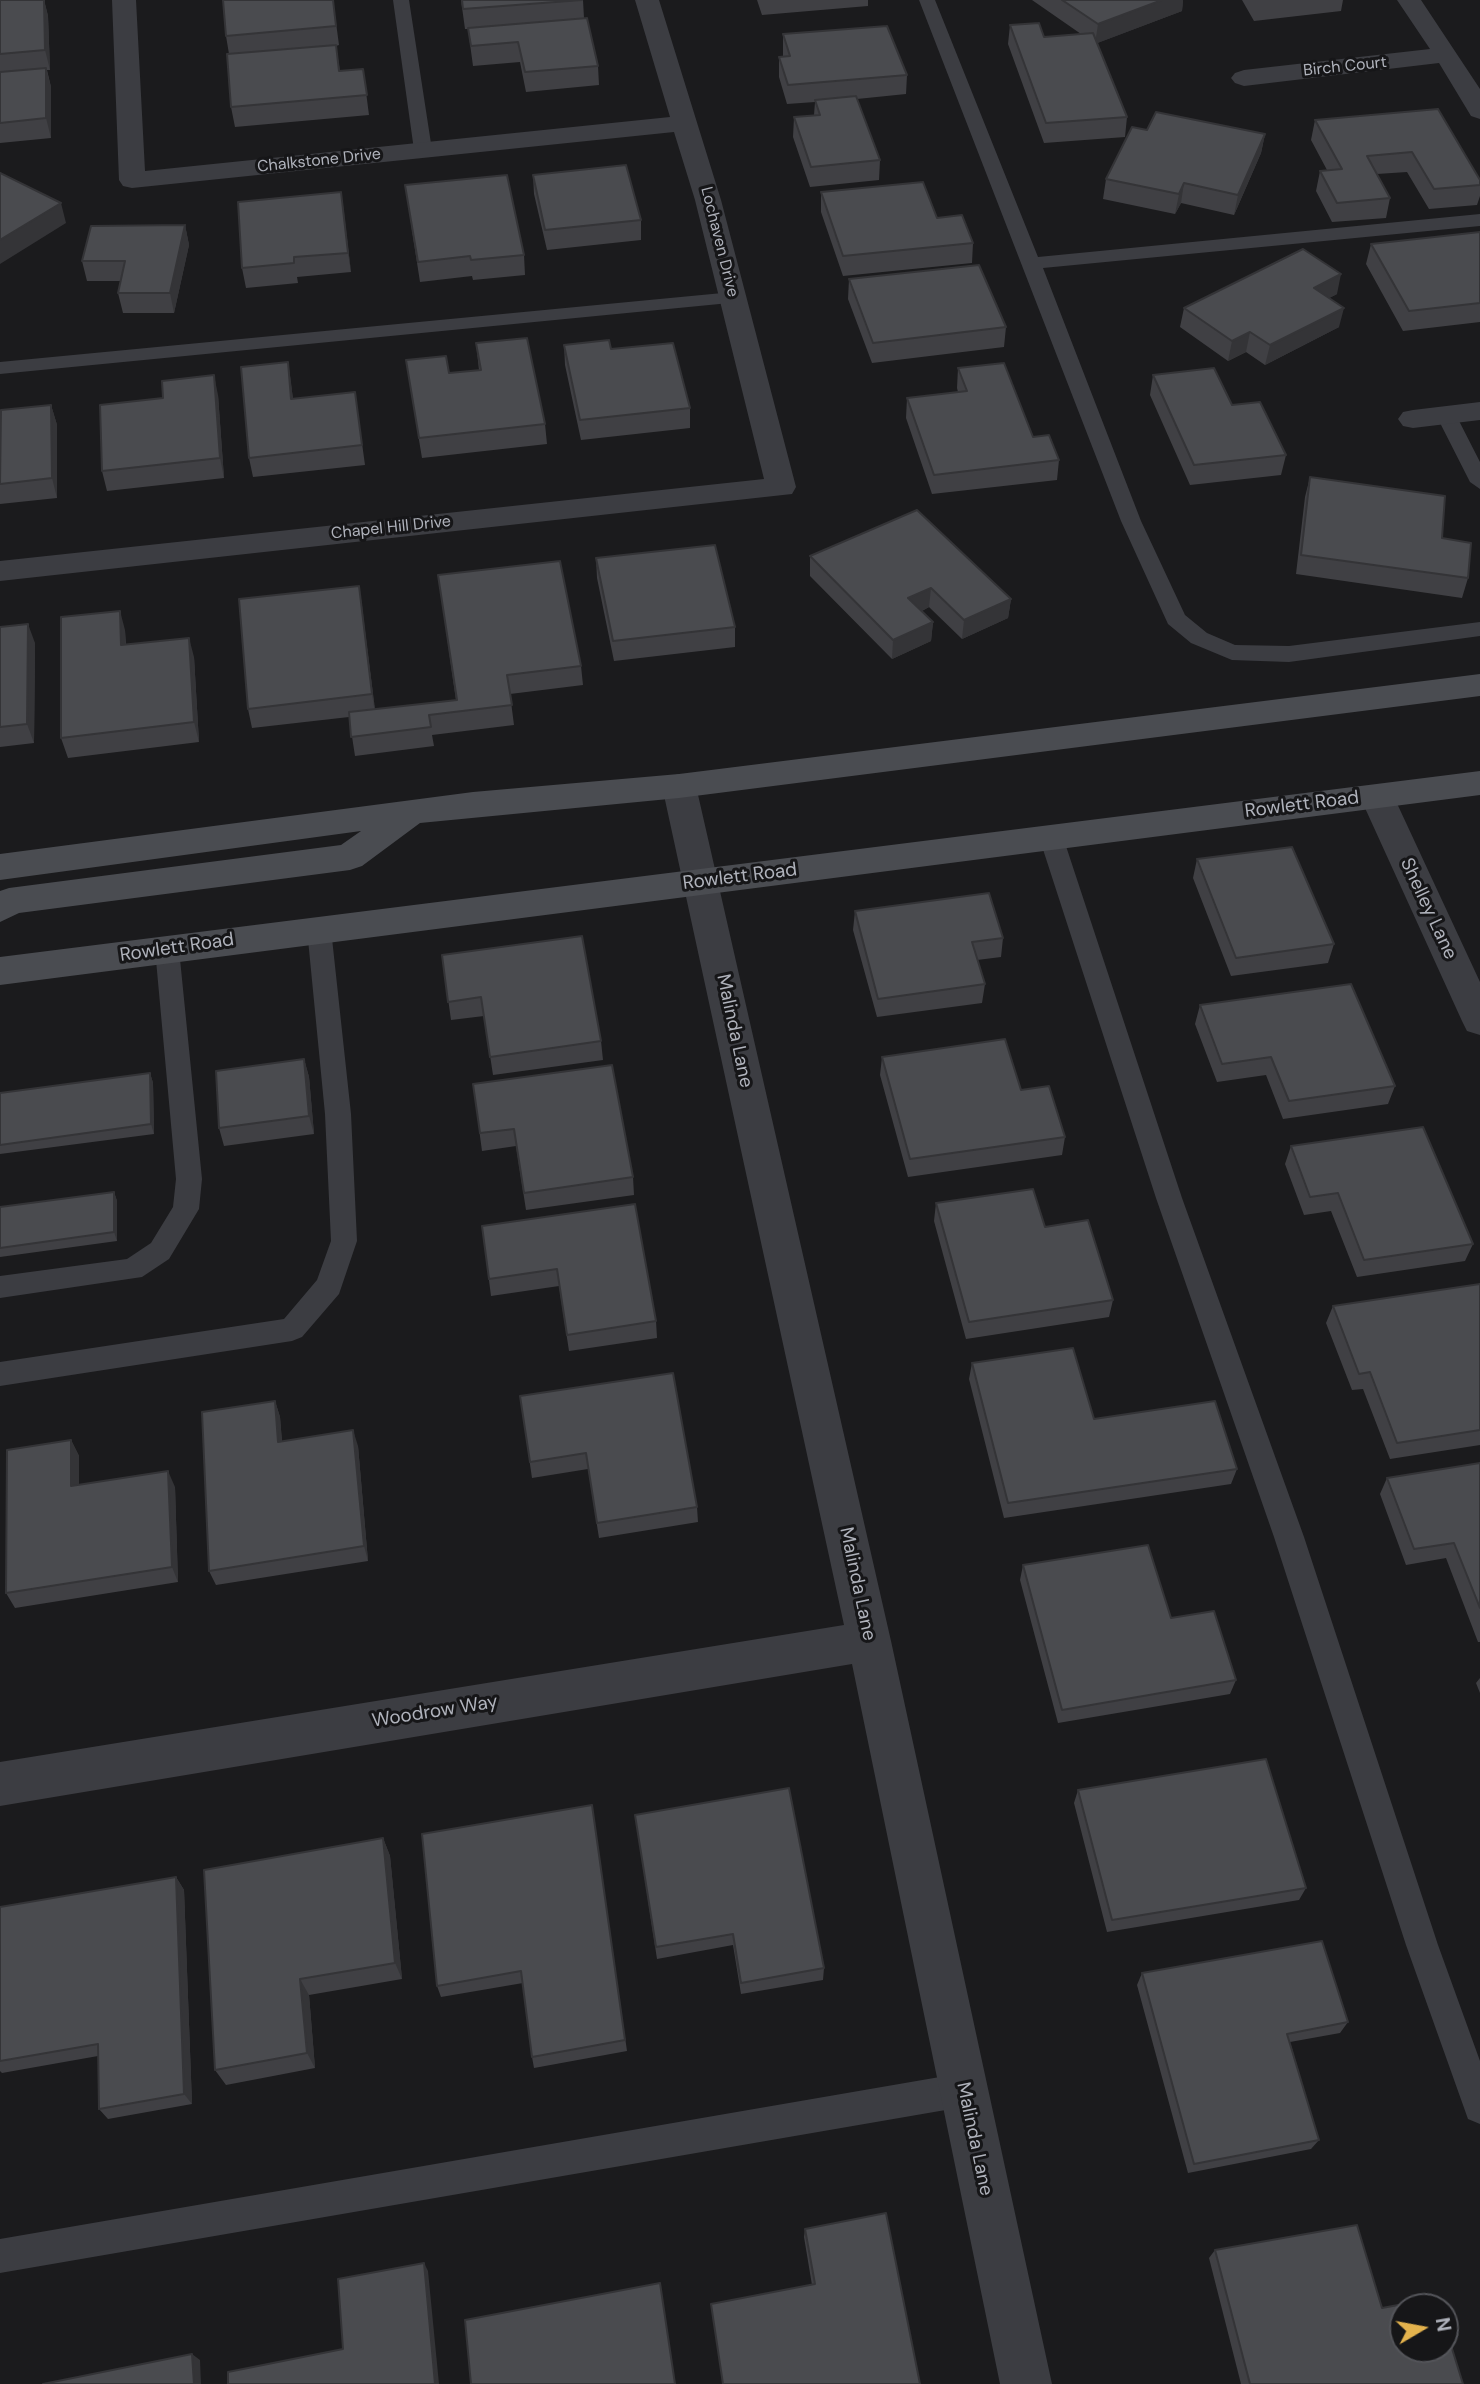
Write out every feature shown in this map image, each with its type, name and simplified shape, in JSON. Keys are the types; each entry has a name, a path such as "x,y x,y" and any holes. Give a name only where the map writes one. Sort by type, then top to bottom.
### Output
{"main road":[{"path":"0,867 413,811 680,786 1480,685"},
{"name":"Rowlett Road","path":"0,971 1480,783"},
{"path":"0,909 9,901 350,858 413,811"}],"street":[{"name":"Chalkstone Drive","path":"124,0 132,180 686,123"},
{"name":"Lochaven Drive","path":"647,0 686,123 781,487"},
{"path":"1409,0 1447,55 1480,111"},
{"name":"Birch Court","path":"1244,78 1447,55"},
{"path":"1413,419 1480,411"},
{"name":"Chapel Hill Drive","path":"0,571 781,487"},
{"name":"Malinda Lane","path":"680,786 869,1641 1026,2384"},
{"name":"Shelley Lane","path":"1377,797 1480,1021"},
{"name":"Woodrow Way","path":"0,1783 869,1641"}],"lane":[{"path":"401,0 424,150"},
{"path":"927,0 1131,521 1176,619 1199,638 1233,652 1289,654 1480,629"},
{"path":"1032,263 1480,220"},
{"path":"0,368 733,298"},
{"path":"1446,415 1480,482"},
{"path":"1051,837 1169,1198 1289,1537 1422,1945 1480,2107"},
{"path":"0,1374 292,1329 329,1286 344,1241 338,1114 319,929"},
{"path":"0,1287 133,1269 160,1251 186,1209 190,1179 167,949"},
{"path":"0,2256 964,2090"}],"building":[{"path":"0,0 44,0 45,50 0,54"},
{"path":"223,0 333,0 336,26 226,36"},
{"path":"462,0 582,0 463,9"},
{"path":"1062,0 1162,0 1098,24"},
{"path":"587,18 598,66 525,72 518,42 471,46 468,28"},
{"path":"1039,23 1044,37 1093,33 1127,117 1046,123 1010,25"},
{"path":"887,26 907,75 788,85 779,57 790,56 783,34"},
{"path":"336,45 339,71 363,69 367,95 231,107 227,54"},
{"path":"46,68 46,118 0,123 0,72"},
{"path":"856,96 880,160 811,167 794,117 820,115 815,100"},
{"path":"1438,109 1480,180 1480,185 1434,189 1412,152 1367,156 1390,198 1337,203 1320,171 1342,169 1315,120"},
{"path":"1156,112 1265,134 1238,195 1184,183 1179,194 1106,179 1132,127 1147,130"},
{"path":"626,165 641,220 545,230 533,175"},
{"path":"0,173 61,203 0,240"},
{"path":"507,175 524,255 471,260 470,256 418,262 405,185"},
{"path":"923,182 937,218 962,215 973,243 843,256 821,192"},
{"path":"341,192 348,253 294,257 294,263 242,268 238,202"},
{"path":"185,225 170,293 118,293 125,261 82,261 91,226"},
{"path":"1480,232 1480,303 1409,311 1371,244"},
{"path":"1303,249 1341,274 1314,288 1344,308 1270,345 1250,332 1232,341 1184,308"},
{"path":"979,265 1006,327 873,343 849,279"},
{"path":"527,338 545,424 419,438 406,360 446,356 449,373 481,370 476,343"},
{"path":"609,340 611,349 673,343 690,408 580,420 564,345"},
{"path":"288,362 291,399 355,392 362,445 249,458 241,367"},
{"path":"1004,363 1033,437 1049,435 1059,460 934,475 907,398 967,391 958,368"},
{"path":"1214,368 1232,405 1260,402 1286,455 1194,465 1153,375"},
{"path":"214,375 220,458 102,471 100,405 163,398 162,381"},
{"path":"51,405 52,478 0,484 1,410"},
{"path":"1310,477 1445,496 1442,538 1471,543 1468,578 1301,555"},
{"path":"917,510 1011,599 964,620 931,588 908,598 933,622 893,640 810,556"},
{"path":"715,545 735,627 613,641 596,558"},
{"path":"560,561 581,666 507,675 512,705 429,715 431,727 351,737 349,712 457,700 438,575"},
{"path":"359,586 372,694 248,709 239,599"},
{"path":"120,611 121,645 189,638 194,722 61,738 61,617"},
{"path":"28,624 27,724 0,727 0,627"},
{"path":"1292,847 1334,944 1236,958 1197,859"},
{"path":"989,893 1003,938 972,942 985,984 878,999 855,911"},
{"path":"582,936 601,1041 490,1057 481,997 448,1002 442,955"},
{"path":"1351,984 1395,1086 1289,1101 1271,1057 1222,1064 1200,1005"},
{"path":"1005,1039 1021,1090 1049,1086 1065,1137 910,1159 882,1057"},
{"path":"304,1059 309,1116 219,1128 216,1071"},
{"path":"612,1065 633,1177 524,1193 514,1129 480,1133 473,1084"},
{"path":"150,1073 151,1124 0,1145 0,1093"},
{"path":"1423,1127 1473,1244 1364,1260 1338,1193 1310,1197 1291,1146"},
{"path":"1033,1189 1045,1227 1088,1220 1113,1300 969,1322 936,1203"},
{"path":"114,1192 114,1232 0,1248 0,1207"},
{"path":"635,1204 656,1321 567,1335 557,1269 489,1279 482,1226"},
{"path":"1480,1284 1480,1430 1397,1443 1370,1372 1359,1374 1333,1306"},
{"path":"1073,1348 1094,1419 1215,1401 1237,1469 1008,1503 972,1363"},
{"path":"673,1373 697,1507 597,1523 586,1453 530,1462 520,1396"},
{"path":"275,1401 278,1442 353,1430 364,1546 209,1571 202,1412"},
{"path":"71,1440 71,1486 168,1471 172,1567 6,1593 7,1450"},
{"path":"1480,1463 1480,1608 1454,1543 1414,1549 1387,1478"},
{"path":"1148,1545 1171,1618 1214,1611 1236,1680 1062,1710 1023,1565"},
{"path":"1266,1759 1306,1888 1112,1920 1078,1790"},
{"path":"789,1788 824,1968 741,1983 733,1934 656,1947 635,1815"},
{"path":"592,1805 625,2040 532,2057 521,1971 437,1986 422,1834"},
{"path":"383,1838 395,1963 300,1979 307,2053 215,2070 204,1870"},
{"path":"176,1877 184,2094 99,2109 98,2044 0,2061 0,1907"},
{"path":"1322,1941 1348,2022 1287,2034 1319,2140 1194,2164 1142,1973"},
{"path":"886,2213 920,2384 723,2384 711,2304 815,2284 805,2229"},
{"path":"1357,2225 1382,2308 1389,2307 1389,2363 1456,2363 1463,2384 1250,2384 1215,2250"},
{"path":"424,2263 435,2384 228,2384 228,2372 343,2349 338,2279"},
{"path":"660,2283 675,2384 471,2384 465,2320"},
{"path":"192,2354 194,2384 43,2384"}]}
